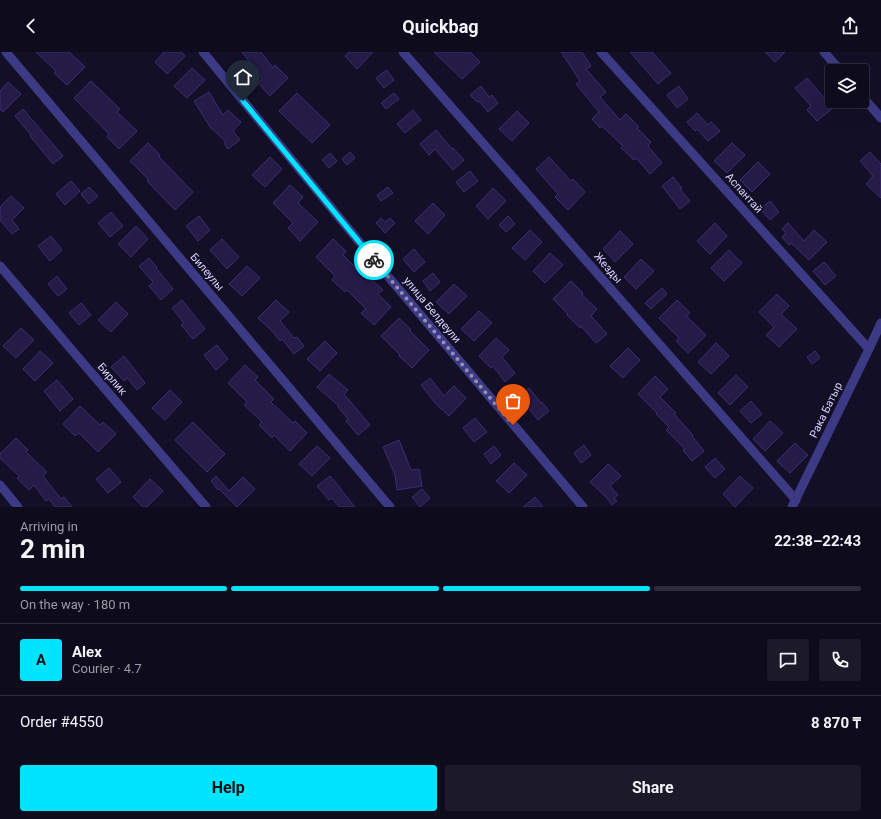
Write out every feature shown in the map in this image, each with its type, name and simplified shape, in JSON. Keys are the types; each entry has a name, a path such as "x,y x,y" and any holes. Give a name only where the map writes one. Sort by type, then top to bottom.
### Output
{"street":[{"name":"Билеулы","path":"6,52 390,507"},
{"name":"улица Белдеули","path":"203,52 380,267 583,507"},
{"name":"Жезды","path":"403,52 794,504"},
{"name":"Аспантай","path":"600,52 869,349"},
{"path":"824,52 835,64"},
{"path":"869,104 881,118"},
{"name":"Бирлик","path":"0,266 206,507"},
{"name":"Рака Батыр","path":"794,504 881,323"},
{"path":"0,485 18,507"}],"building":[{"path":"36,52 69,52 85,67 67,85 54,73 56,71"},
{"path":"164,52 181,52 185,56 167,74 155,62"},
{"path":"242,52 261,52 273,68 275,65 288,78 270,96 258,83 262,79"},
{"path":"349,52 373,52 357,69 345,56"},
{"path":"434,52 470,52 480,62 462,79"},
{"path":"561,52 582,52 591,66 586,69 606,92 600,97 620,120 626,114 651,142 648,146 662,163 650,174 636,158 634,160 621,148 623,146 602,126 600,128 592,119 599,112 576,84 580,81"},
{"path":"630,52 652,52 671,73 658,84"},
{"path":"765,52 785,52 775,62"},
{"path":"192,68 205,80 187,98 174,86"},
{"path":"387,70 394,80 384,88 376,78"},
{"path":"807,78 825,99 825,108 833,108 817,121 807,110 811,106 795,88"},
{"path":"91,81 120,109 117,112 137,131 119,149 107,137 109,134 74,98"},
{"path":"8,82 21,94 3,112 0,109 0,91"},
{"path":"481,86 489,97 492,95 498,103 488,112 479,101 477,102 470,95"},
{"path":"679,86 688,99 677,108 667,95"},
{"path":"209,92 223,115 228,110 241,122 233,131 240,140 228,149 224,143 226,142 210,127 194,101"},
{"path":"297,93 330,125 312,143 279,111"},
{"path":"394,93 399,99 386,109 381,103"},
{"path":"23,109 63,156 53,164 15,116"},
{"path":"413,110 421,120 405,133 397,124"},
{"path":"517,111 529,123 512,141 499,129"},
{"path":"697,113 708,125 711,122 720,131 708,141 697,129 695,131 687,122"},
{"path":"436,130 452,149 453,148 464,160 453,170 435,149 429,155 420,144"},
{"path":"148,143 160,155 159,157 193,192 175,210 130,161"},
{"path":"732,143 745,155 727,173 714,161"},
{"path":"350,152 355,158 347,165 342,159"},
{"path":"870,152 881,164 881,198 866,184 873,176 860,161"},
{"path":"330,153 337,161 329,168 322,160"},
{"path":"270,157 282,169 265,187 252,175"},
{"path":"549,157 571,181 573,179 585,192 568,210 555,197 558,194 536,169"},
{"path":"758,162 770,174 752,192 740,180"},
{"path":"470,171 478,181 464,192 456,182"},
{"path":"673,177 682,188 680,189 690,201 680,209 662,186"},
{"path":"71,181 80,191 65,205 56,194"},
{"path":"290,185 303,197 298,203 318,222 300,241 288,228 293,223 273,203"},
{"path":"89,187 98,196 89,204 81,194"},
{"path":"388,187 393,193 381,201 377,195"},
{"path":"493,188 506,201 488,219 476,206"},
{"path":"11,196 24,208 12,220 19,229 12,234 0,220 0,207"},
{"path":"770,201 779,212 770,220 760,209"},
{"path":"433,203 445,215 428,234 415,221"},
{"path":"111,212 123,226 110,237 98,223"},
{"path":"199,216 210,230 198,241 186,226"},
{"path":"508,216 515,224 506,232 499,225"},
{"path":"381,218 385,222 390,218 395,223 385,233 376,223"},
{"path":"715,223 727,236 710,254 697,241"},
{"path":"788,223 804,241 814,230 827,242 809,260 791,243 789,245 782,237 786,233 782,229"},
{"path":"136,226 148,239 131,257 118,244"},
{"path":"530,230 542,242 525,260 512,248"},
{"path":"620,231 633,244 615,262 603,249"},
{"path":"51,236 62,250 50,261 38,246"},
{"path":"222,239 239,257 227,269 210,250"},
{"path":"333,239 346,251 343,255 368,280 370,278 383,290 378,294 391,307 374,325 361,313 366,309 347,290 345,292 332,280 335,276 316,257"},
{"path":"414,249 425,262 414,272 403,259"},
{"path":"729,250 742,263 724,281 711,268"},
{"path":"550,253 563,265 545,283 533,271"},
{"path":"149,258 173,289 161,300 149,286 153,282 139,266"},
{"path":"641,259 654,271 636,289 624,277"},
{"path":"824,262 836,276 825,285 813,271"},
{"path":"247,266 260,278 242,296 229,284"},
{"path":"433,273 440,282 430,291 423,281"},
{"path":"57,276 67,289 58,296 48,284"},
{"path":"571,281 583,293 582,295 597,309 591,316 607,334 596,343 553,299"},
{"path":"454,284 467,296 449,314 436,302"},
{"path":"662,288 667,294 651,309 645,303"},
{"path":"777,294 789,306 781,314 797,329 779,347 766,335 774,327 759,312"},
{"path":"182,300 205,329 193,339 181,325 184,323 172,308"},
{"path":"276,300 289,312 280,321 294,338 297,337 304,346 294,354 282,339 280,341 258,318"},
{"path":"677,300 690,313 686,316 706,335 688,353 676,341 679,338 659,318"},
{"path":"116,302 128,314 111,332 98,320"},
{"path":"81,303 91,315 79,325 69,313"},
{"path":"479,311 492,323 474,341 461,329"},
{"path":"399,318 429,350 412,368 381,336"},
{"path":"21,328 34,340 16,358 3,346"},
{"path":"496,338 509,350 502,357 515,373 505,382 493,366 491,368 479,356"},
{"path":"325,341 337,353 320,371 307,359"},
{"path":"716,343 729,356 711,374 698,362"},
{"path":"217,345 228,359 216,370 204,355"},
{"path":"628,348 640,360 623,378 610,366"},
{"path":"40,351 53,363 35,381 23,369"},
{"path":"815,351 820,358 812,364 807,357"},
{"path":"124,356 145,383 137,390 127,378 124,381 111,367"},
{"path":"245,365 258,377 255,380 274,399 271,402 293,423 295,421 307,433 290,451 274,435 272,438 259,425 262,422 244,405 247,402 228,383"},
{"path":"329,374 348,390 344,394 370,425 358,435 346,421 348,419 338,407 339,406 317,387"},
{"path":"736,375 748,387 730,405 718,393"},
{"path":"655,376 668,389 660,397 676,413 674,414 693,435 692,436 704,451 692,461 683,450 685,449 666,430 669,427 638,394"},
{"path":"430,378 444,396 454,386 466,398 449,416 436,404 421,385"},
{"path":"57,380 73,399 60,411 44,391"},
{"path":"529,388 549,411 538,420 519,396"},
{"path":"170,390 182,402 165,420 152,408"},
{"path":"751,401 762,414 751,423 740,411"},
{"path":"80,406 100,425 103,422 116,434 98,452 79,433 75,436 63,424"},
{"path":"475,418 487,432 474,442 463,428"},
{"path":"770,421 783,433 765,451 753,439"},
{"path":"193,422 225,454 207,472 175,440"},
{"path":"16,438 28,450 26,452 47,472 43,476 61,499 64,497 72,507 55,507 49,499 46,501 34,485 29,490 17,478 19,476 0,458 0,454"},
{"path":"399,440 411,470 419,469 422,486 397,490 395,475 383,447"},
{"path":"795,443 808,455 790,473 777,461"},
{"path":"584,445 591,455 581,463 574,453"},
{"path":"317,446 330,458 312,476 299,464"},
{"path":"494,446 501,455 491,464 484,454"},
{"path":"715,458 725,469 715,478 705,467"},
{"path":"514,463 527,475 509,493 496,481"},
{"path":"608,464 621,476 610,486 618,495 614,498 617,501 612,505 590,482"},
{"path":"109,468 121,482 108,493 96,479"},
{"path":"216,476 229,491 243,477 255,489 237,507 219,489 218,490 211,481"},
{"path":"330,476 355,507 339,507 332,498 329,500 317,486"},
{"path":"740,476 753,488 735,507 723,494"},
{"path":"150,479 163,491 147,507 143,507 133,497"},
{"path":"422,489 430,498 420,507 412,497"},
{"path":"535,497 543,507 523,507"}],"way so far":[{"path":"374,260 513,425"}],"route":[{"path":"243,101 374,260"}]}
